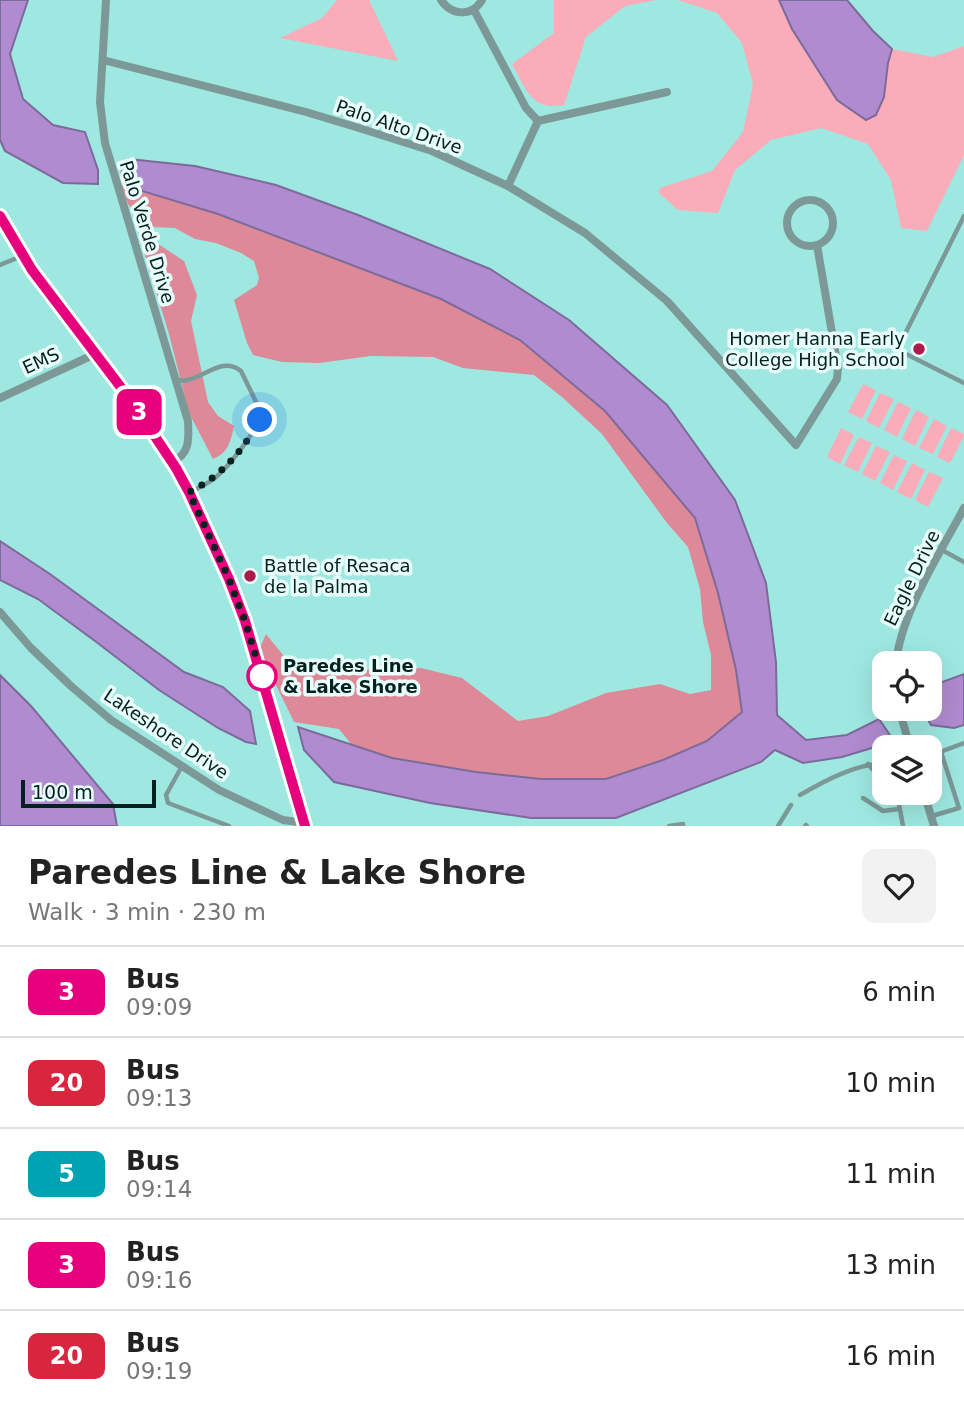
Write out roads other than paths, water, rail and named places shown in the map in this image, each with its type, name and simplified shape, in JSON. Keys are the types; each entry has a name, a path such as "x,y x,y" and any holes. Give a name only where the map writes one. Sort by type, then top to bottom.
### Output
{"main road":[{"path":"0,216 22,256 132,402 189,492 245,621 305,825"}],"street":[{"name":"Palo Verde Drive","path":"106,0 100,102 105,143 188,421 187,448 180,458 172,462"},
{"path":"442,0 447,7 460,13 474,10 482,0"},
{"path":"474,10 526,108 538,121"},
{"name":"Palo Alto Drive","path":"103,60 359,128 432,151 508,186 586,233 667,301 796,445 837,379 838,368 817,245"},
{"path":"538,121 667,92"},
{"path":"508,186 538,121"},
{"path":"803,201 824,205 832,216 832,231 817,245 801,244 789,234 788,218 796,205 803,201"},
{"name":"EMS","path":"0,398 95,354"},
{"name":"Eagle Drive","path":"897,651 914,603 964,510"},
{"name":"Lakeshore Drive","path":"0,612 31,648 111,720 219,790 283,820 305,825"},
{"path":"927,805 933,826"}],"lane":[{"path":"964,216 899,346 904,353 964,383"},
{"path":"0,265 22,256"},
{"path":"175,380 188,380 221,366 237,367 261,412 253,433 225,468 216,477 189,492"},
{"path":"942,550 964,561"},
{"path":"942,752 964,743"},
{"path":"931,817 958,808 942,755"},
{"path":"868,764 872,768"},
{"path":"800,795 836,776 872,764"},
{"path":"182,765 166,795 168,803 229,826"},
{"path":"863,798 883,811 899,809"},
{"path":"778,826 791,805"},
{"path":"899,805 903,826"},
{"path":"668,826 683,826"}],"place":[{"name":"Homer Hanna Early College High School","path":"919,349"},
{"name":"Battle of Resaca de la Palma","path":"250,576"},
{"name":"Paredes Line & Lake Shore","path":"262,676"}]}
